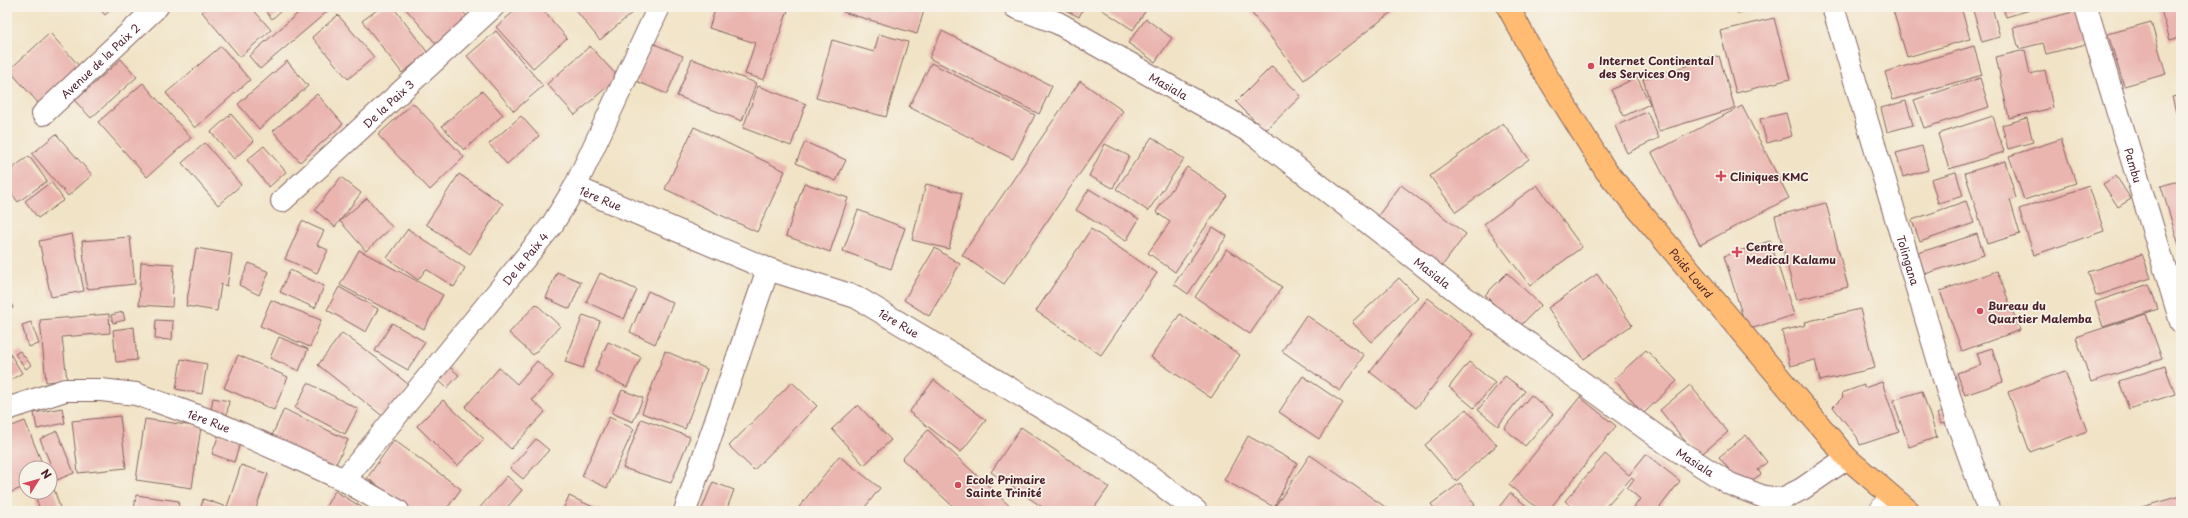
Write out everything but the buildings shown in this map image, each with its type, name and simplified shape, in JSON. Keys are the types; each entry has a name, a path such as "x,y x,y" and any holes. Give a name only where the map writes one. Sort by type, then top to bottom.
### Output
{"main road":[{"name":"Poids Lourd","path":"1508,7 1538,62 1606,170 1847,458 1882,502 1909,511"}],"street":[{"name":"Avenue de la Paix 2","path":"43,114 157,7"},
{"name":"De la Paix 3","path":"282,201 493,7"},
{"name":"De la Paix 4","path":"344,480 552,225 575,187 659,7"},
{"name":"Masiala","path":"1015,7 1058,24 1252,133 1463,296 1666,443 1730,484 1764,497 1782,499 1802,489 1847,458"},
{"name":"Tolingana","path":"1833,7 1956,419 1990,511"},
{"name":"Pambu","path":"2086,7 2136,168 2181,322"},
{"name":"1ère Rue","path":"575,187 768,269 856,297 1126,458 1196,511"},
{"path":"685,511 768,269"},
{"name":"1ère Rue","path":"7,409 65,390 101,390 136,394 217,423 344,480 398,511"}],"place":[{"name":"Internet Continental des Services Ong","path":"1591,66"},
{"name":"Cliniques KMC","path":"1721,176"},
{"name":"Centre Medical Kalamu","path":"1737,252"},
{"name":"Bureau du Quartier Malemba","path":"1980,311"},
{"name":"Ecole Primaire Sainte Trinité","path":"958,485"}]}
